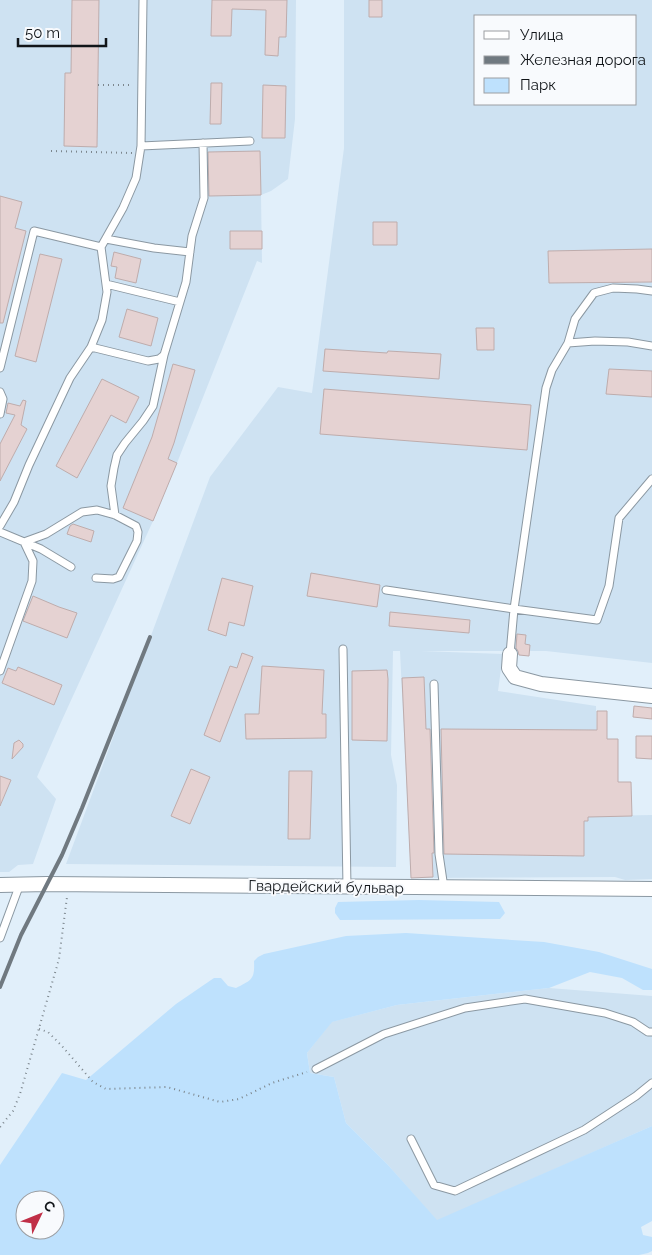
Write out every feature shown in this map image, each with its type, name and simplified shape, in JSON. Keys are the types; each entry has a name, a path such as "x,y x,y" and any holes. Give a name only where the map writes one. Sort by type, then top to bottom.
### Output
{"street":[{"path":"510,654 509,668 514,677 542,684 652,696"},
{"name":"Гвардейский бульвар","path":"0,885 652,889"}],"lane":[{"path":"0,526 14,502 29,465 70,378 91,347 102,320 107,292 101,247 123,208 136,178 140,149 143,0"},
{"path":"140,149 250,141"},
{"path":"115,514 111,486 114,468 118,455 125,443 143,422 152,406 164,355 186,282 192,236 204,198 203,143"},
{"path":"0,368 34,231 101,247"},
{"path":"106,239 154,248 190,252"},
{"path":"106,284 180,302"},
{"path":"510,654 514,609 546,388 552,370 568,343 575,319 594,293 613,288 637,288 652,292"},
{"path":"568,343 595,341 628,342 652,346"},
{"path":"91,347 148,361 159,359 164,355"},
{"path":"0,392 2,399 0,414"},
{"path":"386,590 597,620 609,586 619,518 652,478"},
{"path":"24,542 46,534 82,512 97,510 115,514 136,526 138,532 137,541 119,577 113,579 96,578"},
{"path":"0,532 41,550 71,567"},
{"path":"0,671 32,581 33,560 24,542"},
{"path":"343,650 347,887"},
{"path":"434,684 439,854 444,888"},
{"path":"0,938 20,884"},
{"path":"316,1069 393,1031 464,1008 525,1000 604,1013 634,1022 648,1032 652,1032"},
{"path":"411,1139 434,1185 455,1191 584,1130 636,1096 652,1083"}],"path":[{"path":"98,85 142,86"},
{"path":"52,151 140,149"},
{"path":"0,1128 13,1110 20,1094 59,959 68,884"},
{"path":"39,1029 48,1032 93,1082 106,1089 167,1087 220,1102 239,1099 272,1084 316,1069"}],"shaded area":[{"path":"0,0 296,0 295,119 288,179 271,191 261,195 262,263 257,261 153,521 37,777 56,799 33,864 18,865 9,872 0,872"},
{"path":"344,0 652,0 652,663 546,651 421,651 503,654 498,691 596,706 598,816 652,815 652,879 625,880 615,877 411,878 400,651 393,651 391,755 397,785 396,867 66,864 210,477 278,387 312,393 344,148"},
{"path":"549,988 652,996 652,1126 437,1221 388,1165 346,1123 334,1077 310,1073 307,1053 331,1022 397,1005"}],"green space":[{"path":"419,900 499,902 505,913 500,919 340,920 335,913 338,902"},
{"path":"406,933 544,942 599,952 652,969 652,990 643,990 622,978 590,972 549,988 397,1005 332,1022 307,1053 310,1073 334,1077 346,1123 388,1165 437,1220 652,1126 652,1221 641,1227 643,1235 652,1237 652,1251 639,1255 0,1255 0,1165 62,1073 86,1080 176,1004 214,978 221,978 228,986 236,988 251,979 254,972 254,961 264,954 346,936"}],"building":[{"path":"72,0 99,0 97,147 64,146 65,73 71,73"},
{"path":"212,0 287,0 286,37 279,37 278,56 265,55 266,10 232,9 231,36 211,36"},
{"path":"369,0 382,0 382,17 369,17"},
{"path":"211,83 222,83 221,124 210,124"},
{"path":"263,85 286,86 285,138 262,138"},
{"path":"260,151 261,195 209,196 208,152"},
{"path":"0,196 22,202 15,228 26,231 3,323 0,323"},
{"path":"373,222 397,222 397,245 373,245"},
{"path":"230,231 262,231 262,249 230,249"},
{"path":"652,249 652,282 549,283 548,251"},
{"path":"114,252 141,259 136,283 115,278 117,267 111,266"},
{"path":"40,254 62,259 36,362 15,356"},
{"path":"127,309 158,318 151,346 119,337"},
{"path":"476,328 494,328 494,350 477,350"},
{"path":"325,349 441,354 439,379 323,371"},
{"path":"173,364 195,370 168,459 177,463 153,521 123,508 152,437"},
{"path":"609,369 652,371 652,397 606,394"},
{"path":"102,379 139,397 126,423 111,415 77,478 56,466"},
{"path":"324,389 531,405 527,450 320,434"},
{"path":"23,400 26,401 21,425 27,429 0,481 0,444 15,415 6,413 8,403 20,406"},
{"path":"73,524 94,531 91,542 67,534 70,526"},
{"path":"311,573 380,585 377,607 307,596"},
{"path":"222,578 253,586 244,626 229,622 226,636 208,630"},
{"path":"33,596 77,613 67,638 23,621"},
{"path":"390,612 470,620 469,633 389,626"},
{"path":"517,634 526,635 525,644 530,645 529,656 519,655 516,648"},
{"path":"242,653 253,657 220,742 204,735 230,666 237,668"},
{"path":"262,666 324,670 322,714 326,714 326,738 246,739 245,714 259,714"},
{"path":"18,667 62,685 54,705 2,683 8,668 16,671"},
{"path":"387,670 387,741 352,740 352,671"},
{"path":"424,677 426,729 430,729 433,877 411,878 402,678"},
{"path":"634,706 652,708 652,719 633,717"},
{"path":"597,711 607,711 607,739 618,739 618,782 631,782 632,816 588,817 588,821 584,821 584,856 444,854 441,729 597,730"},
{"path":"636,736 652,736 652,759 636,758"},
{"path":"19,740 23,747 12,759 14,743"},
{"path":"191,769 210,777 190,824 171,816"},
{"path":"289,771 312,771 310,839 288,839"},
{"path":"0,776 11,780 0,806"}],"railway":[{"path":"0,987 21,935 62,855 150,637"}]}
